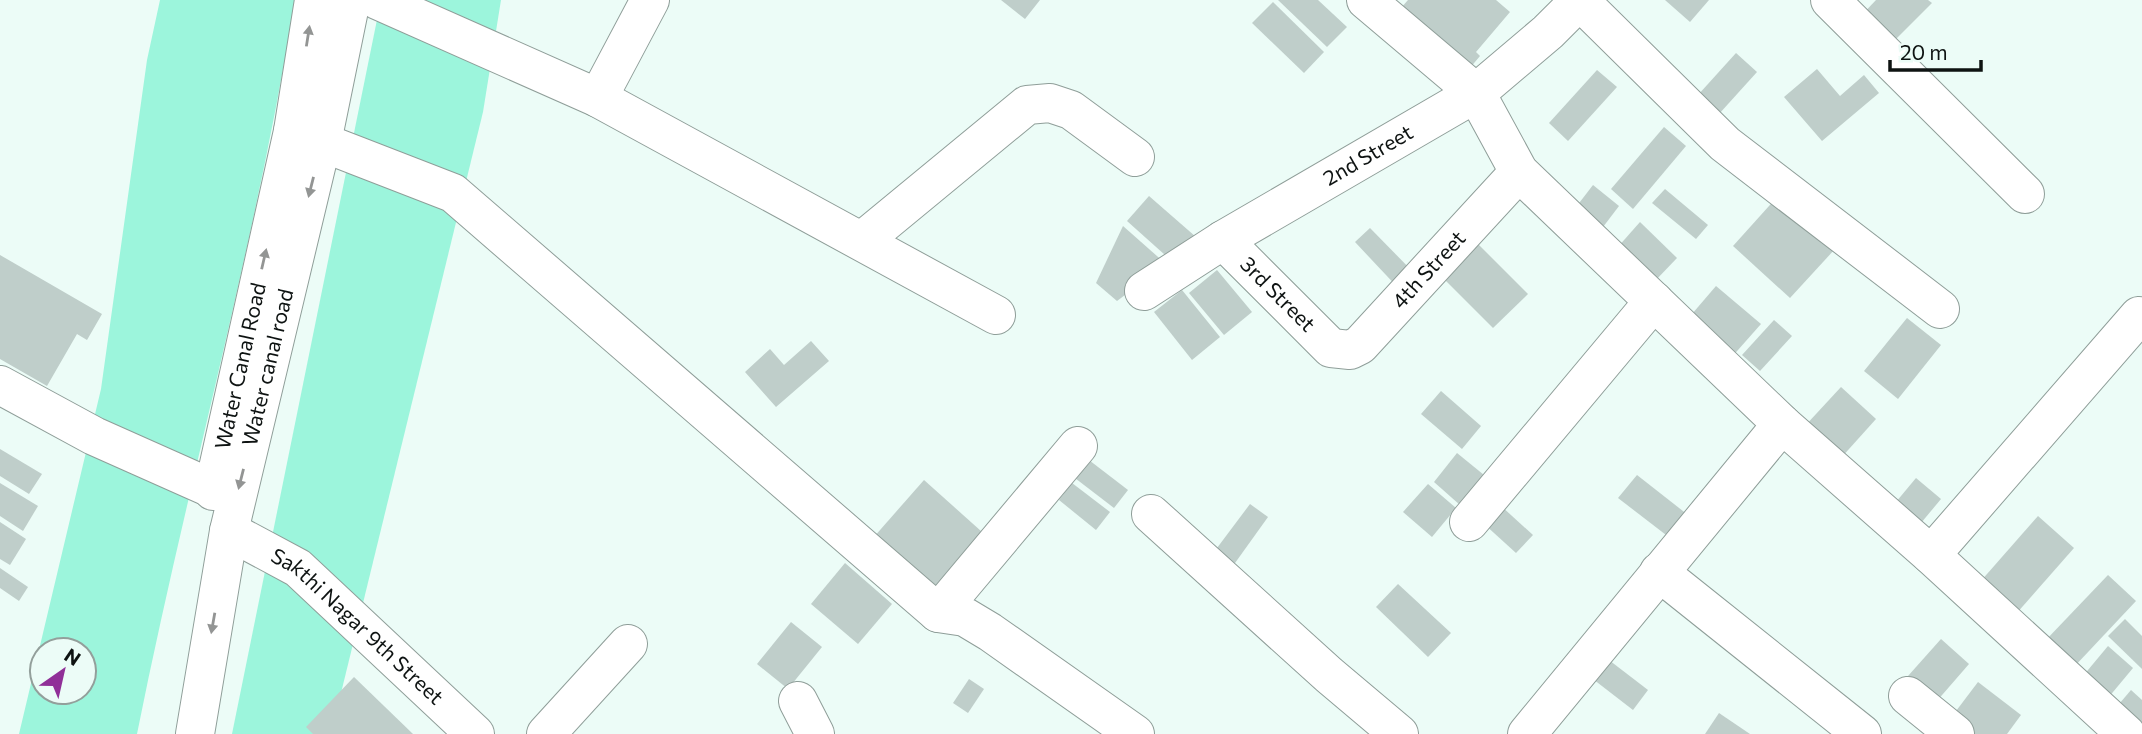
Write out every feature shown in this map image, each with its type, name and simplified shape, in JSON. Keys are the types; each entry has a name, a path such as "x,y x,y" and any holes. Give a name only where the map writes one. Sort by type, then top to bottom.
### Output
{"street":[{"name":"Water Canal Road","path":"168,734 213,489 307,137 314,0"},
{"name":"Water canal road","path":"195,734 229,531 307,137 351,0"},
{"path":"377,0 598,98 996,315"},
{"path":"598,98 650,0"},
{"path":"1366,0 1476,93 1519,172 1782,424 1931,555 2126,734"},
{"path":"1579,0 1725,144 1941,309"},
{"name":"2nd Street","path":"1144,291 1223,240 1476,93 1548,32 1579,0"},
{"path":"1830,0 2025,194"},
{"path":"862,240 1027,105 1050,103 1071,110 1135,157"},
{"path":"307,137 453,193 938,613 965,617 990,632 1135,734"},
{"name":"4th Street","path":"1331,348 1350,350 1360,345 1519,172"},
{"name":"3rd Street","path":"1223,240 1331,348"},
{"path":"1469,522 1654,301"},
{"path":"1931,555 2139,316"},
{"path":"0,385 94,436 213,489"},
{"path":"1527,734 1782,424"},
{"path":"938,613 1078,446"},
{"path":"1151,514 1329,675 1399,734"},
{"name":"Sakthi Nagar 9th Street","path":"229,531 298,568 475,734"},
{"path":"1659,572 1862,734"},
{"path":"546,734 628,644"},
{"path":"1908,696 1955,734"},
{"path":"798,701 815,734"}],"green space":[{"path":"160,0 295,0 260,185 137,734 19,734 28,696 28,706 98,706 98,636 42,636 101,389 147,60"},
{"path":"381,0 501,0 483,112 331,734 232,734"}],"building":[{"path":"1001,0 1040,0 1025,19"},
{"path":"1278,0 1318,0 1347,27 1327,47"},
{"path":"1408,0 1496,0 1510,12 1476,52 1480,56 1464,75 1394,16"},
{"path":"1665,0 1709,0 1690,22"},
{"path":"1876,0 1928,0 1932,3 1888,47 1859,18"},
{"path":"1273,2 1324,52 1304,73 1252,23"},
{"path":"1736,53 1757,72 1719,114 1698,95"},
{"path":"1817,69 1840,96 1864,75 1879,93 1822,141 1784,97"},
{"path":"1597,70 1617,87 1568,141 1549,123"},
{"path":"1664,127 1686,146 1633,209 1611,189"},
{"path":"1593,185 1619,206 1600,231 1573,211"},
{"path":"1665,189 1708,225 1696,239 1652,203"},
{"path":"1149,196 1196,237 1174,263 1127,221"},
{"path":"1778,196 1835,249 1790,298 1733,246"},
{"path":"1640,222 1677,258 1654,282 1617,248"},
{"path":"1123,226 1166,264 1117,301 1096,283"},
{"path":"1370,228 1417,276 1401,291 1355,242"},
{"path":"1478,244 1528,294 1493,328 1444,279"},
{"path":"0,255 102,314 87,340 77,334 47,386 0,359"},
{"path":"1217,270 1252,312 1224,335 1189,293"},
{"path":"1716,286 1761,324 1730,359 1686,321"},
{"path":"1182,290 1220,337 1192,360 1154,312"},
{"path":"1907,318 1941,345 1898,399 1864,371"},
{"path":"1774,320 1792,336 1760,371 1742,355"},
{"path":"811,341 829,361 776,407 745,372 770,349 784,365"},
{"path":"1841,387 1876,419 1840,459 1804,427"},
{"path":"1441,391 1481,426 1462,449 1421,414"},
{"path":"0,449 42,474 29,494 0,476"},
{"path":"1457,453 1484,475 1460,505 1434,482"},
{"path":"1085,457 1128,490 1114,508 1071,475"},
{"path":"1637,475 1688,515 1670,538 1618,498"},
{"path":"1916,478 1941,499 1916,529 1891,508"},
{"path":"924,480 991,540 934,606 866,546"},
{"path":"0,483 38,506 23,531 0,516"},
{"path":"1072,483 1110,512 1096,530 1059,500"},
{"path":"1428,484 1456,508 1432,537 1403,512"},
{"path":"1250,504 1268,517 1230,570 1211,556"},
{"path":"1500,505 1533,535 1516,553 1483,523"},
{"path":"2038,516 2074,548 2016,614 1980,582"},
{"path":"0,522 26,539 10,565 0,559"},
{"path":"845,563 892,604 858,644 811,604"},
{"path":"0,568 28,587 19,601 0,588"},
{"path":"2108,575 2136,601 2073,668 2045,641"},
{"path":"1398,584 1451,633 1428,657 1376,607"},
{"path":"2125,619 2142,636 2142,669 2108,636"},
{"path":"791,622 822,647 788,689 757,664"},
{"path":"1941,639 1969,664 1936,702 1908,676"},
{"path":"2108,646 2133,668 2103,704 2078,682"},
{"path":"1605,657 1648,690 1633,710 1589,676"},
{"path":"354,677 413,734 313,734 306,727"},
{"path":"969,679 984,689 968,713 953,703"},
{"path":"1978,682 2021,715 2007,734 1970,734 1950,719"},
{"path":"2131,690 2142,700 2142,729 2114,710"},
{"path":"1719,713 1750,734 1705,734"}]}
